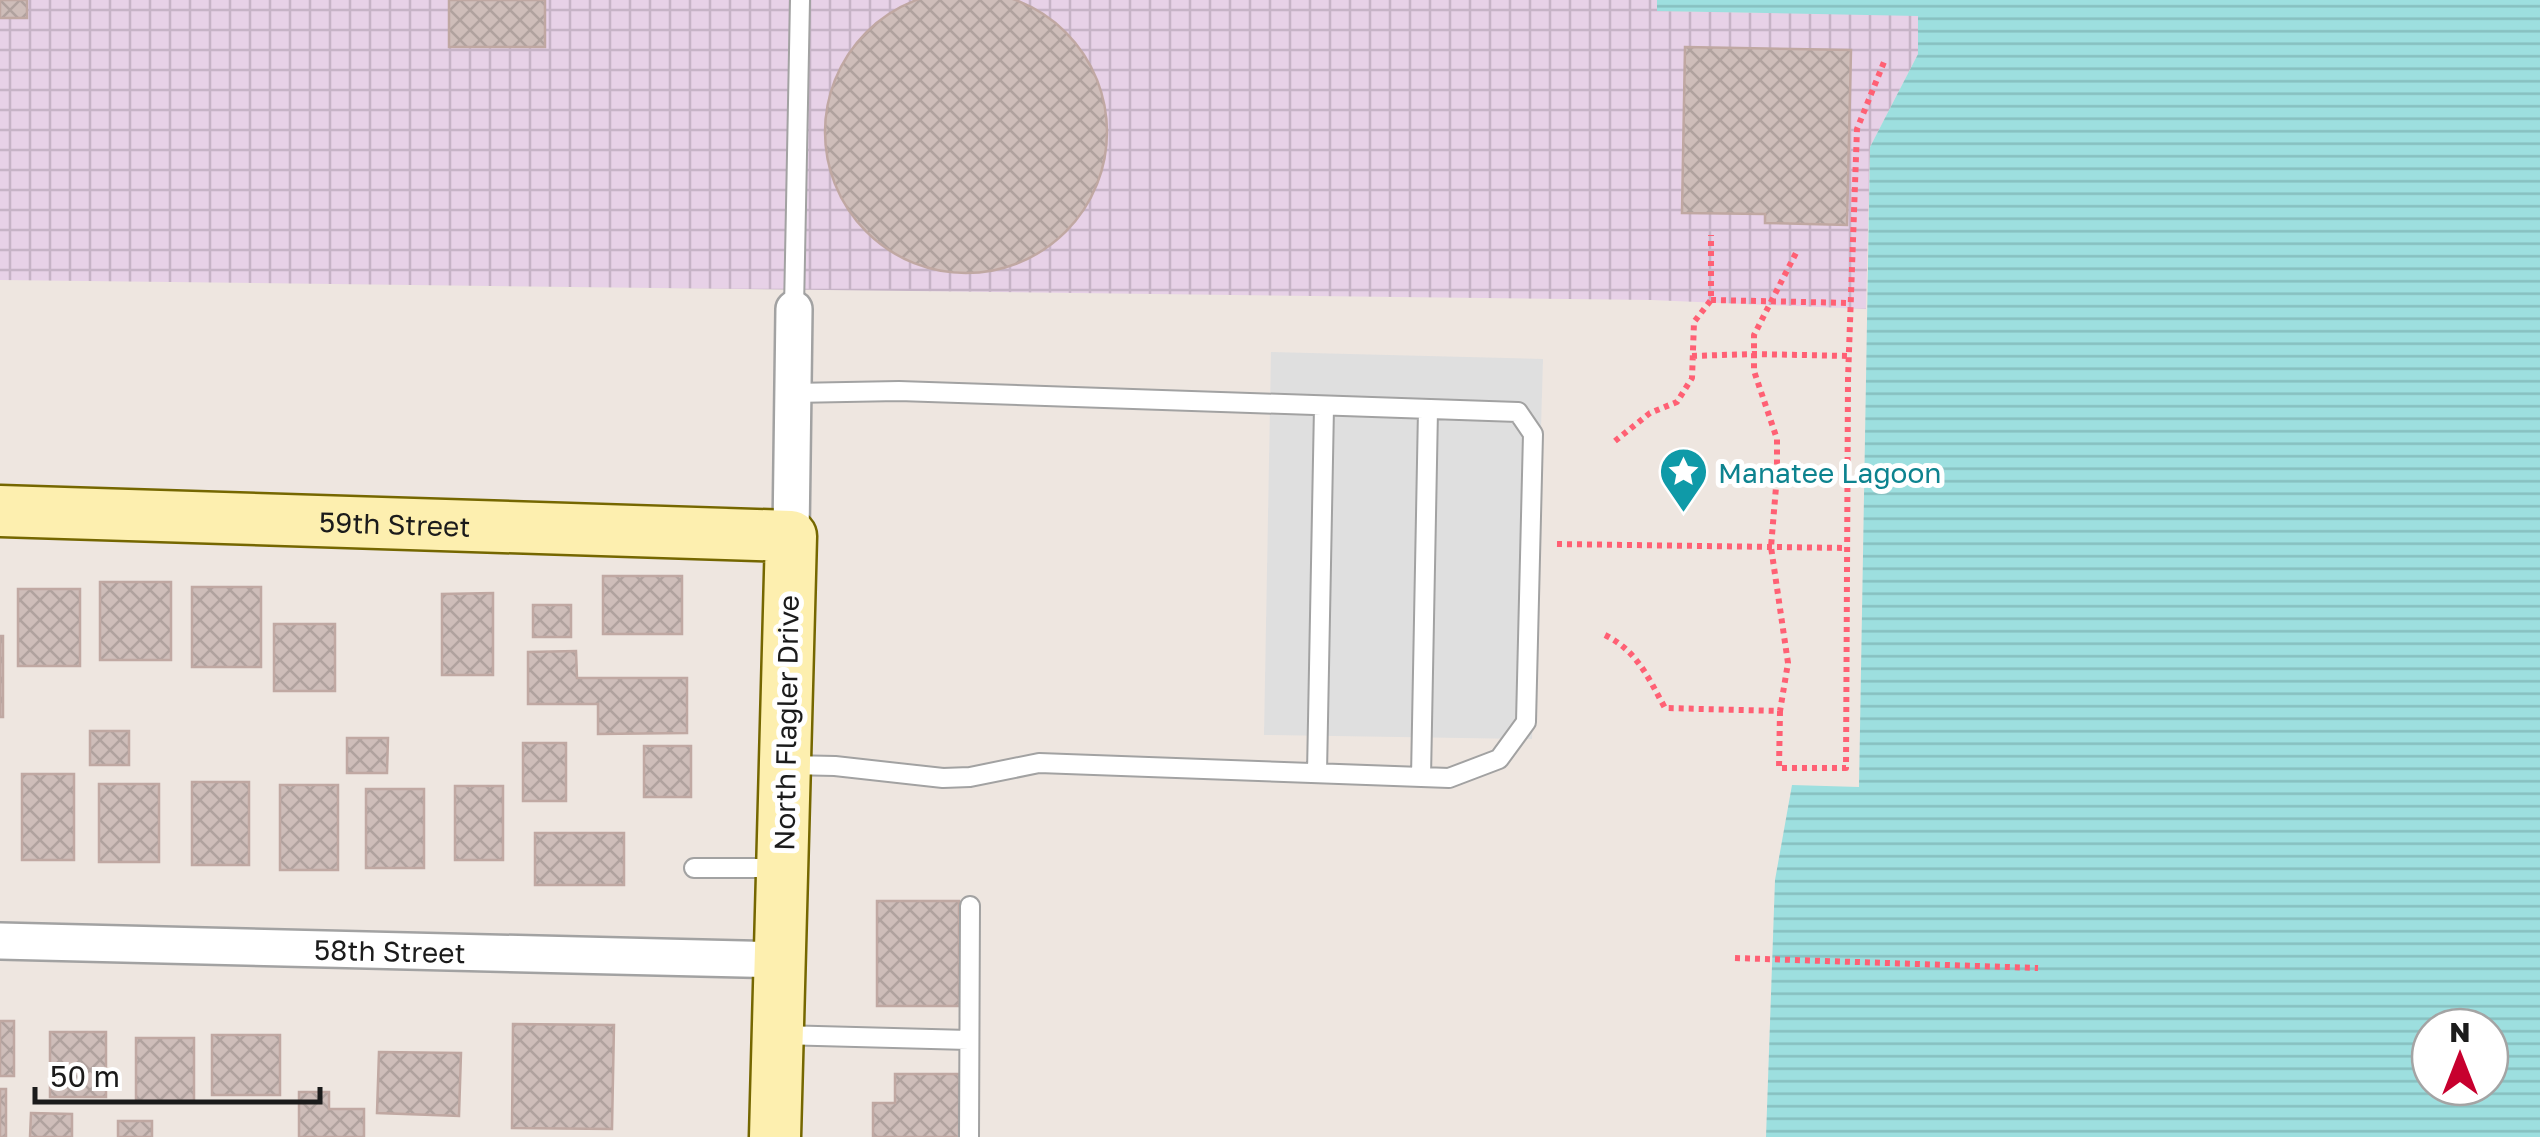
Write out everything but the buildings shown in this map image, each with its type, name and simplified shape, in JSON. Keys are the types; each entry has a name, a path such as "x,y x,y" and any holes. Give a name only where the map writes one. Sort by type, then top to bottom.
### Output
{"street":[{"name":"North Flagler Drive","path":"775,1137 794,309"},
{"name":"59th Street","path":"0,511 790,536"},
{"name":"58th Street","path":"0,941 780,960"}],"lane":[{"path":"794,309 800,0"},
{"path":"784,765 835,766 943,778 1039,763 1449,778 1499,759 1526,722 1534,434 1518,412 898,392 793,393"},
{"path":"1317,773 1324,407"},
{"path":"1421,776 1428,410"},
{"path":"694,868 782,868"},
{"path":"969,1137 970,906"},
{"path":"778,1034 969,1040"}],"path":[{"path":"1797,251 1754,336 1754,371 1777,439 1771,547 1788,663 1780,710 1778,768 1846,768 1849,356 1857,129 1884,62"},
{"path":"1615,441 1650,414 1678,402 1692,378 1694,322 1711,300 1711,236"},
{"path":"1711,300 1850,304"},
{"path":"1692,356 1849,356"},
{"path":"1530,544 1847,548"},
{"path":"1604,635 1624,644 1639,660 1665,708 1780,710"},
{"path":"1734,958 2038,968"}],"shaded area":[{"path":"0,0 1657,0 1657,11 1918,15 1918,54 1870,147 1866,309 1651,300 0,280"},
{"path":"1271,352 1543,359 1532,739 1264,735"}],"water":[{"path":"1657,0 2540,0 2540,1137 1766,1137 1775,880 1792,785 1859,787 1870,147 1918,54 1918,16 1657,11"}],"place":[{"name":"Manatee Lagoon","path":"1683,514"}]}
